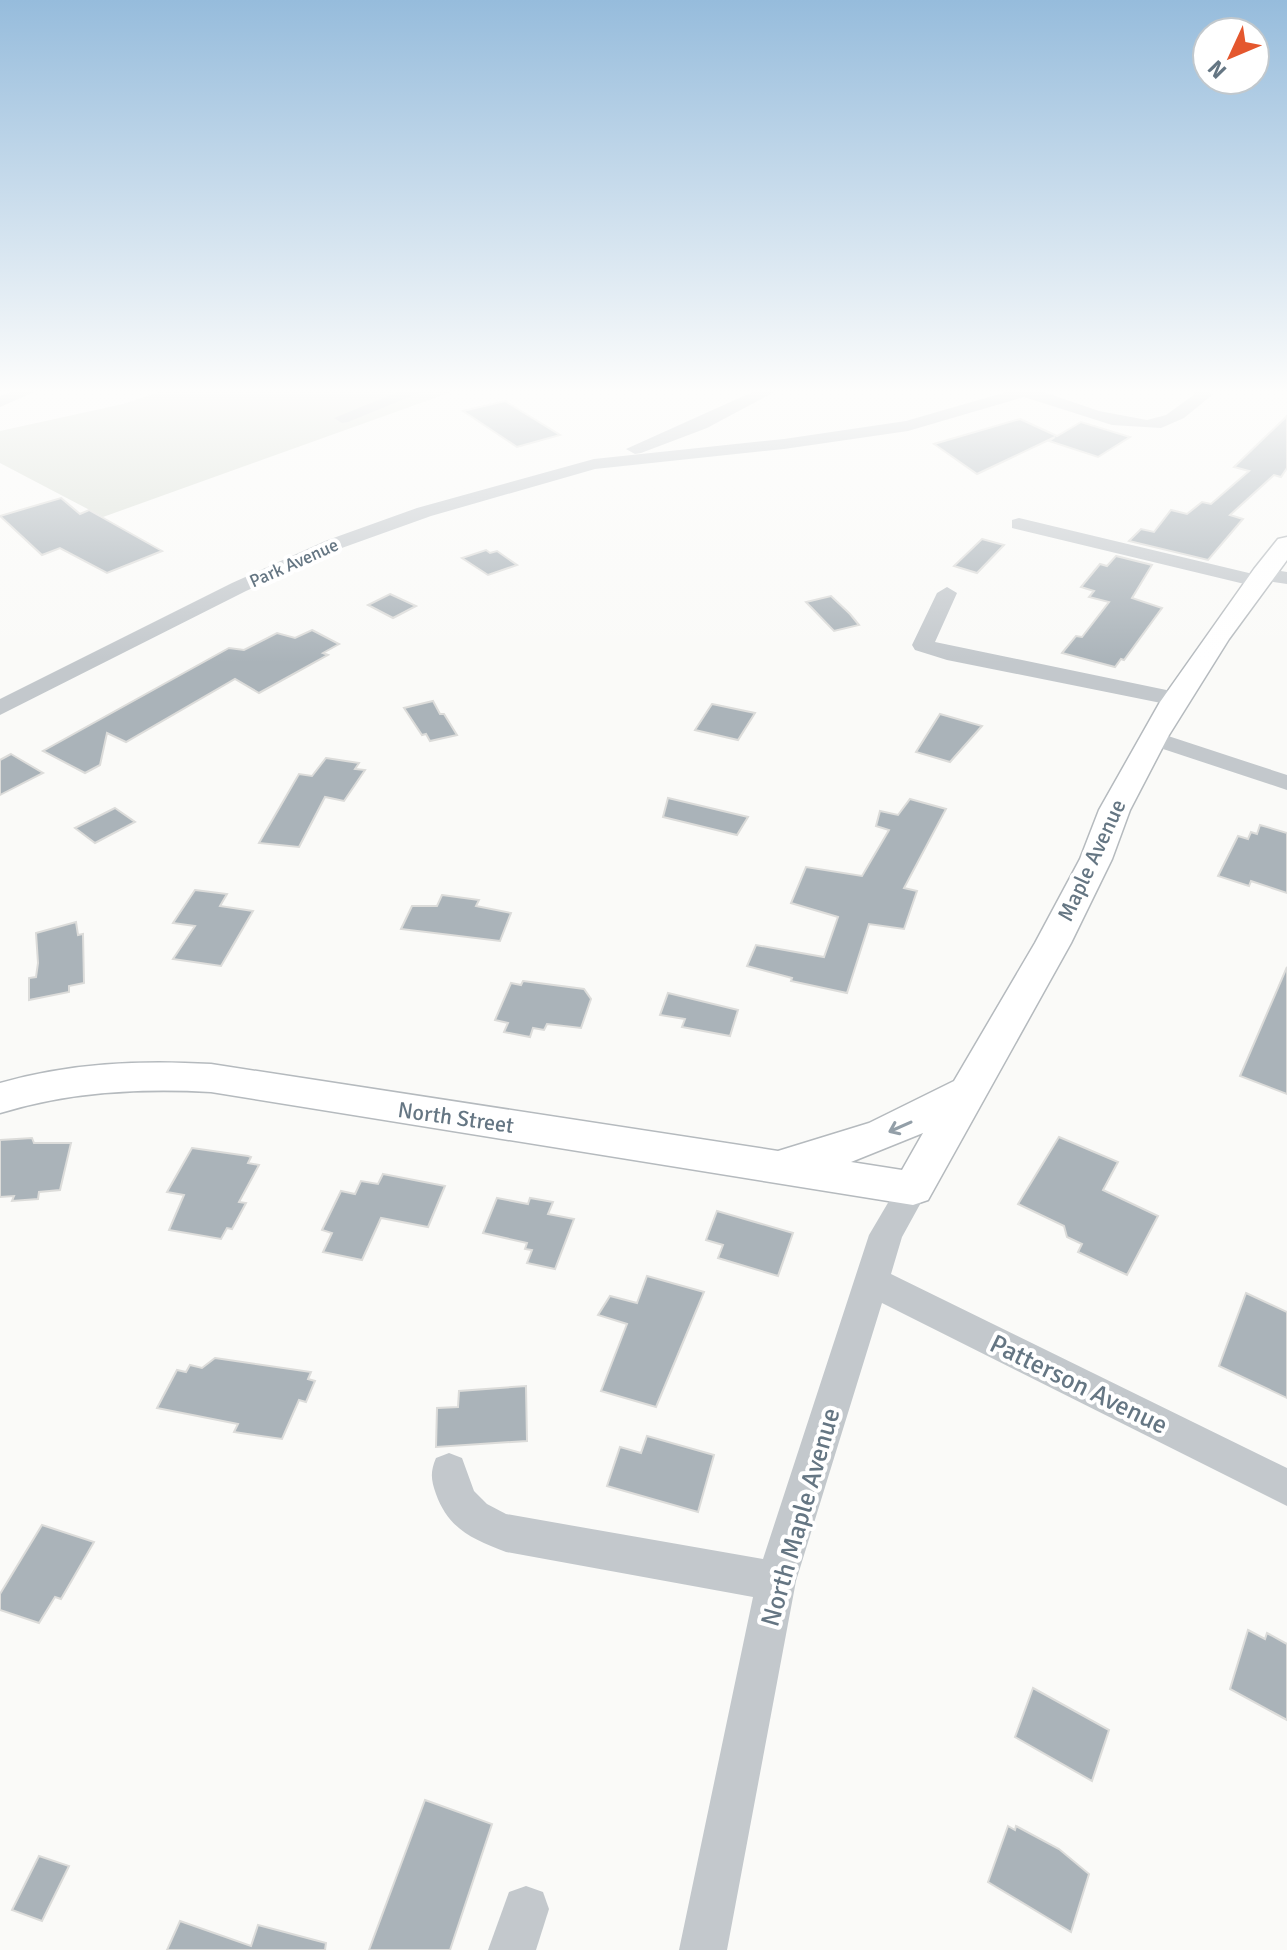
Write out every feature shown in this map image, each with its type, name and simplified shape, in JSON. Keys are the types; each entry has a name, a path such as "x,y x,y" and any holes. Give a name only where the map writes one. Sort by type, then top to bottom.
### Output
{"main road":[{"name":"Maple Avenue","path":"913,1188 1097,858 1116,806 1153,738 1215,636 1269,578 1287,544"},
{"name":"North Street","path":"0,1098 47,1083 169,1075 211,1078 913,1188"},
{"path":"776,1165 855,1146 909,1123 969,1091"}],"street":[{"name":"Park Avenue","path":"0,708 203,604 332,545 424,512 534,481"},
{"path":"1019,524 1269,578"},
{"path":"947,593 923,645 947,654 1176,699"},
{"path":"1153,738 1287,783"},
{"name":"North Maple Avenue","path":"703,1950 776,1581 886,1235 913,1188"},
{"name":"Patterson Avenue","path":"871,1281 1287,1488"},
{"path":"449,1471 455,1500 472,1519 506,1533 776,1581"}],"shaded area":[{"path":"34,481 203,481 103,517"}],"building":[{"path":"1237,481 1267,481 1230,515 1243,519 1208,560 1129,541 1141,529 1154,532 1171,510 1187,514 1202,502 1211,504"},
{"path":"61,498 80,514 89,510 162,551 107,573 60,548 42,555 0,516"},
{"path":"982,539 1004,545 977,573 954,566"},
{"path":"486,550 490,553 497,551 517,565 488,575 462,558"},
{"path":"1116,556 1152,565 1132,598 1162,608 1124,660 1121,659 1115,667 1062,653 1076,636 1082,637 1109,602 1089,597 1094,591 1081,587 1100,564 1107,566"},
{"path":"390,594 416,606 393,618 368,605"},
{"path":"831,596 859,625 834,631 806,602"},
{"path":"312,630 339,644 323,653 328,655 259,693 235,679 126,742 107,733 100,765 85,773 43,751 229,648 244,650 277,633 295,638"},
{"path":"433,701 457,735 430,741 426,734 422,735 404,708"},
{"path":"712,704 755,713 738,740 695,730"},
{"path":"940,714 982,726 950,762 916,752"},
{"path":"11,754 43,773 0,795 0,760"},
{"path":"326,758 359,763 355,769 365,770 344,801 325,797 299,847 259,843 299,774 312,776"},
{"path":"668,798 748,817 737,835 663,817"},
{"path":"910,799 946,809 904,888 917,891 904,929 869,924 847,993 791,981 792,978 747,966 756,945 824,957 838,917 791,903 806,867 862,876 889,830 876,826 880,811 898,815"},
{"path":"115,808 135,822 95,843 75,828"},
{"path":"1260,825 1287,833 1287,893 1251,881 1249,886 1218,876 1238,836 1248,839 1251,832 1257,834"},
{"path":"195,890 227,894 220,906 253,911 221,966 173,959 195,926 173,923"},
{"path":"442,895 479,900 476,906 511,913 500,941 401,929 412,906 437,906"},
{"path":"76,922 78,935 83,934 84,983 69,986 69,992 29,1000 29,978 36,977 38,963 36,933"},
{"path":"1287,967 1287,1094 1240,1076"},
{"path":"523,981 584,989 591,999 581,1028 547,1024 544,1030 533,1028 530,1037 504,1032 508,1023 495,1020 511,983 521,985"},
{"path":"668,993 738,1010 730,1036 682,1027 685,1019 660,1015"},
{"path":"1059,1137 1118,1162 1103,1190 1158,1216 1127,1275 1078,1252 1082,1244 1067,1237 1064,1226 1018,1204"},
{"path":"32,1138 34,1143 71,1143 60,1190 39,1192 38,1199 12,1201 14,1196 0,1197 0,1140"},
{"path":"192,1148 248,1156 251,1157 248,1163 259,1165 239,1202 246,1203 232,1229 227,1228 221,1239 169,1230 184,1195 167,1192"},
{"path":"383,1174 445,1186 428,1227 381,1218 362,1260 323,1252 332,1233 322,1230 341,1191 355,1194 361,1181 378,1184"},
{"path":"497,1198 528,1204 530,1198 553,1202 548,1214 574,1219 555,1269 527,1263 532,1250 525,1249 527,1243 483,1233"},
{"path":"717,1211 793,1233 778,1276 718,1258 723,1245 706,1240"},
{"path":"647,1276 704,1292 656,1407 601,1391 627,1324 598,1315 610,1296 637,1303"},
{"path":"1246,1293 1287,1312 1287,1398 1219,1366"},
{"path":"215,1358 311,1372 308,1379 315,1381 306,1402 299,1400 282,1439 234,1432 238,1424 157,1408 177,1370 186,1372 190,1365 202,1368"},
{"path":"526,1386 527,1441 436,1447 437,1408 458,1407 459,1391"},
{"path":"647,1436 714,1455 698,1512 607,1486 620,1447 641,1453"},
{"path":"42,1525 94,1542 61,1599 55,1597 39,1623 0,1610 0,1594"},
{"path":"1248,1630 1265,1639 1267,1633 1287,1644 1287,1720 1230,1689"},
{"path":"1033,1688 1109,1730 1092,1781 1015,1737"},
{"path":"425,1800 492,1824 450,1950 369,1950"},
{"path":"1008,1826 1015,1830 1016,1826 1059,1849 1089,1874 1071,1932 988,1882"},
{"path":"39,1856 69,1866 42,1921 12,1910"},
{"path":"180,1921 251,1946 258,1925 326,1943 325,1950 167,1950"}]}
